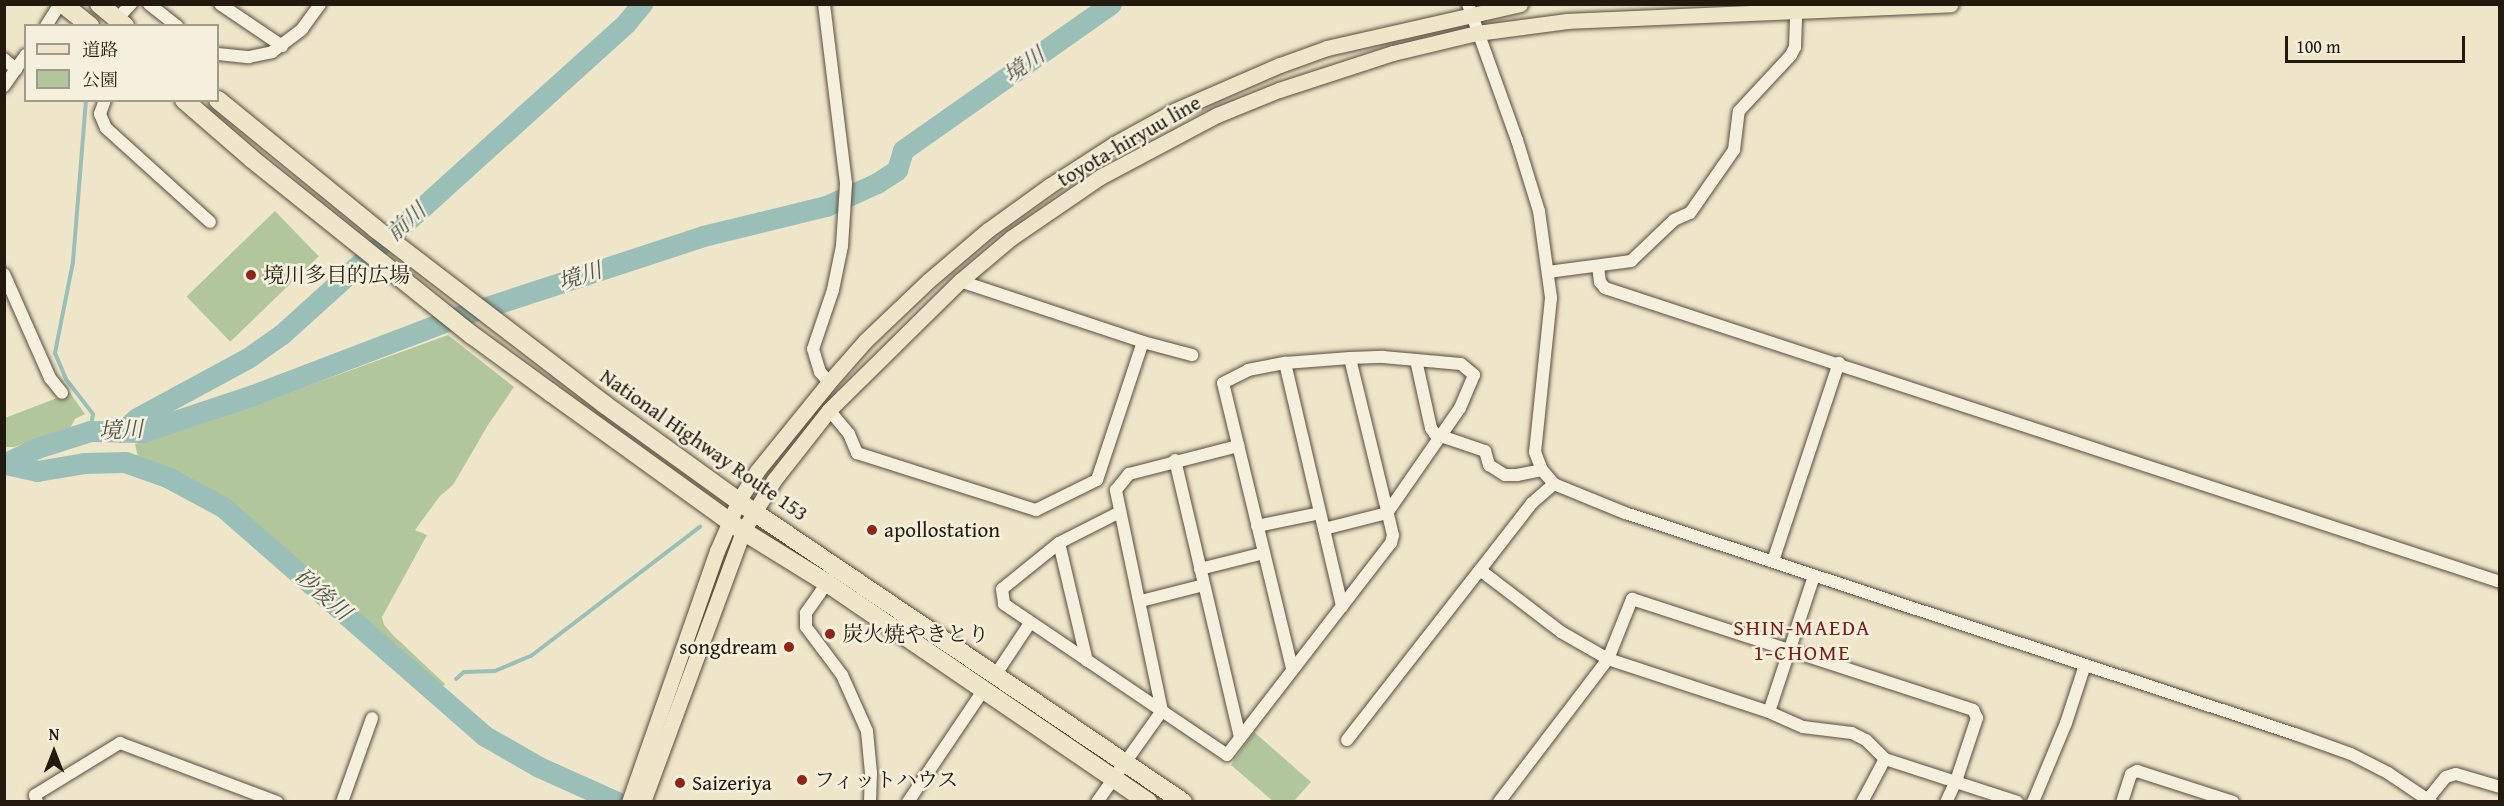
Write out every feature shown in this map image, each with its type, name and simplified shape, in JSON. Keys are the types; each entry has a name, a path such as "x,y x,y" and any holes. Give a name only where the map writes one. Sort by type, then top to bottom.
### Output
{"highway":[{"path":"62,4 87,24"},
{"path":"99,4 121,22"},
{"name":"National Highway Route 153","path":"219,101 376,229 604,404 754,512 1183,801"},
{"path":"186,102 252,159 472,335 550,392 736,526 827,583 1148,801"}],"main road":[{"name":"toyota-hiryuu line","path":"629,801 641,794 736,526 739,500 757,471 865,341 963,250 1027,201 1114,144 1173,111 1280,65 1327,48 1470,10 1520,4"},
{"name":"toyota-hiryuu line","path":"736,526 754,512 829,410 960,281 1011,238 1100,177 1217,115 1351,66 1477,33 1567,21 1796,13 1951,4"}],"street":[{"path":"47,24 62,4"},
{"path":"121,22 131,4"},
{"path":"149,4 174,24"},
{"path":"220,4 282,46"},
{"path":"219,54 249,57 282,46 302,29 320,4"},
{"path":"824,4 846,184 844,226 833,290 813,349 820,372 829,382"},
{"path":"1470,10 1532,183 1548,272 1550,323 1535,442 1537,461 1554,484 1626,513 2352,754 2388,772 2430,800 2446,777 2456,774 2499,788"},
{"path":"1548,272 1631,261 1674,220 1690,213 1734,150 1739,111 1791,55 1795,47 1796,13"},
{"path":"4,86 24,58"},
{"path":"4,59 16,69"},
{"path":"104,102 100,114 106,128 210,222"},
{"path":"1598,266 1600,282 1605,288 1839,363 2499,582"},
{"path":"6,281 50,378 62,393"},
{"path":"960,281 1143,342 1192,355"},
{"path":"829,410 849,434 857,453 1036,510 1097,480 1143,342"},
{"path":"1120,512 1059,543 1002,589 1004,604 1227,755 1292,668 1391,543 1393,535 1350,358"},
{"path":"1292,668 1223,383 1248,370 1285,363 1350,358 1461,364 1474,375 1460,408 1386,513 1324,529"},
{"path":"1416,360 1431,428 1440,437 1485,451 1489,465 1504,475 1542,470"},
{"path":"1285,363 1342,606"},
{"path":"1773,561 1839,363"},
{"path":"1097,801 1162,711 1141,601 1116,490 1130,474 1175,460 1238,446"},
{"path":"1175,460 1240,738"},
{"path":"1347,740 1532,503 1554,484"},
{"path":"1257,526 1320,513"},
{"path":"1059,543 1087,661"},
{"path":"1200,569 1264,553"},
{"path":"1480,570 1561,632 1608,659 1769,712 1803,727 1852,733 1866,740 1885,759 2017,801"},
{"path":"1769,712 1814,576"},
{"path":"827,583 806,613 806,627 842,675 867,731 871,773 870,801"},
{"path":"1141,601 1204,585"},
{"path":"1499,801 1608,659 1632,598 1973,710 1977,718 1956,781 1946,801"},
{"path":"996,674 1030,623"},
{"path":"2033,801 2066,723 2085,665"},
{"path":"908,801 983,691"},
{"path":"342,801 372,718"},
{"path":"37,801 35,795 120,742 277,801"},
{"path":"1862,801 1885,759"},
{"path":"2122,801 2131,774 2137,771 2233,801"}],"green space":[{"name":"境川多目的広場","path":"275,211 319,256 230,342 187,296"},
{"path":"448,335 514,387 488,425 453,485 440,496 415,530 427,535 382,617 384,625 393,635 445,684 441,688 208,489 138,457 135,444 263,402"},
{"path":"70,393 85,414 75,419 70,428 14,447 5,447 5,418"},
{"path":"1254,732 1311,782 1294,801 1273,801 1231,765"}],"waterway":[{"name":"前川","path":"121,432 137,418 248,358 282,334 626,23 642,4"},
{"name":"境川","path":"4,464 37,448 90,431 142,432 253,395 462,315 703,236 826,206 877,183 897,170 903,150 1111,4"},
{"path":"86,102 73,262 55,353 66,379 93,414 90,431"},
{"name":"砂後川","path":"5,464 37,471 85,463 125,462 167,477 223,507 485,736 539,767 617,802"},
{"path":"456,679 464,672 495,671 531,656 700,527"}],"place":[{"name":"境川多目的広場","path":"251,275"},
{"name":"apollostation","path":"872,530"},
{"name":"炭火焼やきとり","path":"830,634"},
{"name":"songdream","path":"789,647"},
{"name":"フィットハウス","path":"802,780"},
{"name":"Saizeriya","path":"680,783"}],"district":[{"name":"SHIN-MAEDA 1-CHOME","path":"1802,640"}]}
